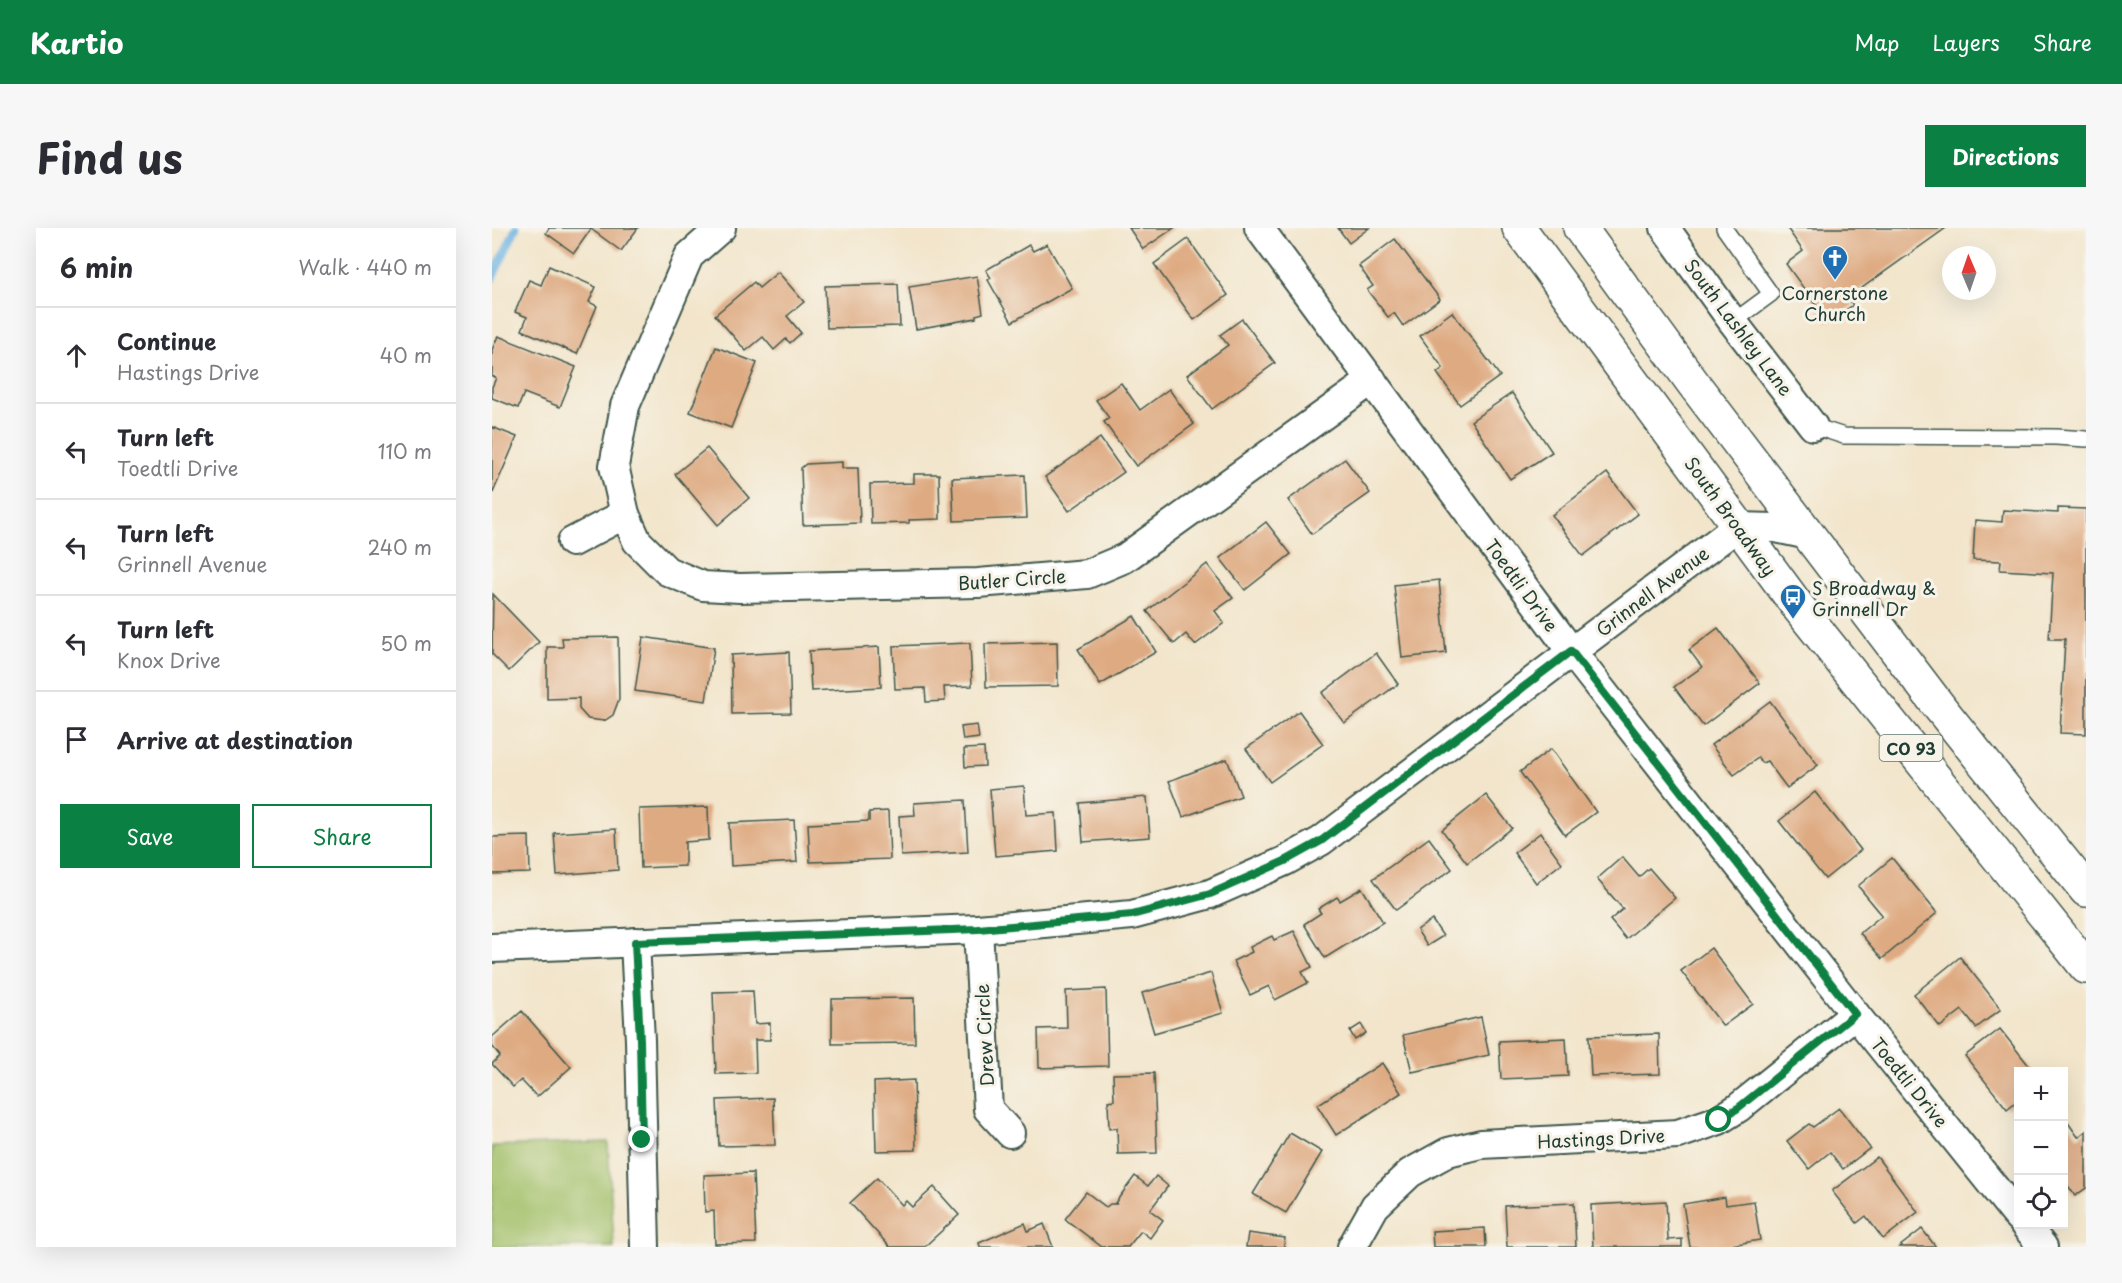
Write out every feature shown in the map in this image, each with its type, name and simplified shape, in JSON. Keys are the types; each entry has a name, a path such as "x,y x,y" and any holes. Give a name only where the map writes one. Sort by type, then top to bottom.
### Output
{"highway":[{"name":"South Broadway","path":"1519,228 1626,370 1737,527 1799,608 2086,967"},
{"name":"CO 93","path":"1580,228 1693,383 1941,709 2086,890"}],"street":[{"name":"Butler Circle","path":"721,228 689,256 625,406 614,466 624,514 637,541 667,571 703,586 740,588 978,583 1087,574 1125,558 1372,380"},
{"name":"Toedtli Drive","path":"1259,228 1571,651 1855,1014 2014,1211"},
{"name":"South Lashley Lane","path":"1665,228 1733,322 1813,426"},
{"path":"572,542 624,514"},
{"path":"1737,527 1776,528 1809,535"},
{"name":"Grinnell Avenue","path":"492,948 978,929 1132,915 1210,894 1285,861 1325,838 1737,527"},
{"name":"Drew Circle","path":"978,929 988,1109 1010,1132"},
{"path":"635,942 645,1247"},
{"name":"Hastings Drive","path":"1352,1247 1375,1206 1410,1173 1448,1152 1481,1144 1677,1134 1719,1120 1738,1108 1855,1014"},
{"path":"2028,1229 2043,1247"}],"lane":[{"path":"1724,228 1771,294 1733,322"},
{"path":"1813,426 1844,436 2086,439"}],"green space":[{"path":"608,1142 614,1247 492,1247 492,1146"}],"building":[{"path":"549,228 638,228 621,251 591,229 574,253 546,233"},
{"path":"1129,228 1174,228 1143,249"},
{"path":"1338,228 1369,228 1349,243"},
{"name":"Cornerstone Church","path":"1787,228 1946,228 1848,298 1853,305 1828,322 1786,264 1803,251"},
{"path":"1188,239 1228,295 1194,320 1154,264"},
{"path":"1395,239 1440,299 1403,326 1394,313 1388,317 1367,290 1373,286 1359,266"},
{"path":"1047,244 1072,288 1012,322 988,280 991,278 986,270 1029,245 1033,251"},
{"path":"549,266 596,287 589,302 597,306 577,354 522,330 527,317 515,312 529,280 541,285"},
{"path":"778,272 804,302 787,316 801,333 790,343 786,339 774,350 763,337 746,351 715,315 754,282 759,288"},
{"path":"977,276 983,313 976,315 976,318 916,329 909,287"},
{"path":"898,284 900,326 827,328 825,286"},
{"path":"1452,312 1500,376 1460,405 1437,373 1443,368 1420,336"},
{"path":"1242,319 1275,363 1212,409 1187,375 1228,345 1220,335"},
{"path":"498,336 576,367 560,407 524,393 518,408 492,398 492,387 496,378 492,376 492,350"},
{"path":"716,347 757,363 731,428 690,412"},
{"path":"1121,383 1140,410 1169,389 1194,424 1136,466 1104,422 1109,418 1096,400"},
{"path":"1512,393 1552,452 1510,479 1471,421"},
{"path":"492,427 517,437 492,495"},
{"path":"1100,438 1124,472 1069,511 1045,477"},
{"path":"707,448 749,498 718,525 675,474"},
{"path":"1345,459 1370,493 1312,534 1288,500"},
{"path":"842,462 842,468 858,468 860,523 803,525 801,468 806,464"},
{"path":"1607,473 1638,514 1583,556 1552,515"},
{"path":"914,474 939,474 940,519 871,524 870,484 914,483"},
{"path":"1025,475 1027,518 954,521 952,478"},
{"path":"2058,508 2086,509 2086,734 2060,733 2065,639 2049,639 2053,573 2000,570 2001,561 1973,560 1975,520 2002,522 2003,510 2058,513"},
{"path":"1266,522 1291,554 1245,590 1220,558"},
{"path":"1207,564 1233,598 1215,611 1224,623 1195,645 1186,634 1174,644 1147,611"},
{"path":"1439,580 1446,653 1402,658 1394,585"},
{"path":"493,594 539,642 509,671 492,654"},
{"path":"1134,616 1156,652 1100,685 1078,649"},
{"path":"1718,628 1760,683 1703,726 1674,687 1702,667 1689,650"},
{"path":"618,637 619,699 613,715 604,721 588,719 579,709 579,698 547,699 547,647 563,647 562,638"},
{"path":"643,637 714,648 706,701 635,691"},
{"path":"1057,642 1058,686 986,687 985,644"},
{"path":"970,643 972,686 944,687 945,701 926,702 925,688 895,689 893,646"},
{"path":"879,647 881,687 811,691 809,651"},
{"path":"789,652 791,713 732,714 731,655"},
{"path":"1376,653 1398,684 1344,723 1322,693"},
{"path":"1770,701 1818,765 1787,788 1767,761 1762,763 1758,758 1734,775 1711,745"},
{"path":"1299,711 1323,744 1270,782 1246,749"},
{"path":"977,725 979,738 963,740 961,727"},
{"path":"984,748 985,766 965,767 964,749"},
{"path":"1551,749 1596,812 1565,835 1520,772"},
{"path":"1227,759 1241,796 1183,817 1169,781"},
{"path":"1024,786 1026,815 1056,813 1058,851 995,856 990,789"},
{"path":"1815,792 1861,850 1825,879 1779,821"},
{"path":"1486,795 1512,828 1467,863 1442,830"},
{"path":"1147,797 1150,837 1083,842 1080,803"},
{"path":"965,800 968,852 901,856 899,816 915,815 914,803"},
{"path":"708,807 709,840 685,842 685,866 641,868 639,809"},
{"path":"888,811 890,859 810,862 808,824 869,821 869,812"},
{"path":"794,820 797,862 731,866 729,823"},
{"path":"616,829 618,870 557,875 554,833"},
{"path":"1540,833 1562,863 1536,883 1514,853"},
{"path":"529,836 530,873 492,874 492,837"},
{"path":"1429,838 1452,869 1396,910 1373,879"},
{"path":"1622,857 1639,877 1649,868 1675,898 1626,939 1610,920 1623,909 1597,879"},
{"path":"1892,858 1937,913 1882,959 1860,933 1882,915 1858,886"},
{"path":"1362,888 1383,922 1325,958 1304,924 1321,913 1318,909 1337,897 1340,901"},
{"path":"1432,920 1443,936 1427,946 1417,930"},
{"path":"1294,931 1312,967 1302,972 1308,983 1275,1000 1269,986 1250,995 1233,961 1252,952 1250,947 1272,936 1274,940"},
{"path":"1711,948 1753,1004 1723,1026 1681,971"},
{"path":"1960,957 2001,1009 1976,1028 1962,1010 1940,1027 1914,994"},
{"path":"1211,973 1223,1013 1154,1033 1142,993"},
{"path":"1106,989 1108,1066 1039,1068 1038,1029 1067,1028 1066,991"},
{"path":"753,991 755,1024 770,1023 770,1040 755,1040 756,1073 716,1074 713,992"},
{"path":"914,998 915,1043 832,1044 832,999"},
{"path":"522,1011 571,1067 537,1097 521,1080 513,1087 492,1064 500,1056 492,1046 492,1037"},
{"path":"1481,1017 1489,1055 1412,1072 1403,1035"},
{"path":"1361,1024 1366,1033 1355,1040 1350,1031"},
{"path":"2000,1029 2030,1067 2014,1067 2014,1103 2007,1109 1965,1056"},
{"path":"1659,1034 1660,1074 1591,1076 1589,1036"},
{"path":"1566,1038 1568,1076 1501,1079 1499,1041"},
{"path":"1382,1063 1401,1093 1336,1135 1317,1105"},
{"path":"1154,1073 1157,1153 1118,1154 1117,1128 1109,1129 1108,1101 1114,1100 1113,1074"},
{"path":"914,1080 916,1150 876,1151 874,1082"},
{"path":"773,1098 775,1145 719,1146 717,1100"},
{"path":"1839,1108 1870,1148 1843,1169 1830,1152 1809,1169 1787,1141 1809,1124 1813,1127"},
{"path":"2068,1123 2078,1137 2086,1131 2086,1188 2075,1196 2068,1186"},
{"path":"1290,1133 1322,1152 1286,1213 1253,1194"},
{"path":"1877,1157 1918,1212 1883,1239 1866,1216 1857,1223 1832,1191"},
{"path":"753,1173 756,1243 715,1244 714,1211 705,1212 704,1175"},
{"path":"1135,1176 1148,1186 1156,1176 1168,1186 1150,1210 1163,1220 1150,1238 1141,1231 1128,1247 1102,1247 1065,1219 1086,1192 1106,1207 1110,1204 1117,1204 1115,1203"},
{"path":"877,1178 902,1205 906,1201 912,1207 934,1187 959,1215 924,1247 890,1247 850,1203"},
{"path":"1725,1197 1726,1205 1754,1201 1760,1240 1720,1247 1690,1247 1683,1204"},
{"path":"1666,1201 1668,1240 1682,1239 1682,1247 1593,1247 1591,1205"},
{"path":"1574,1203 1576,1247 1507,1247 1505,1206"},
{"path":"1025,1223 1028,1231 1044,1224 1053,1247 980,1247 979,1243"},
{"path":"1485,1228 1486,1247 1433,1247 1432,1231"},
{"path":"1922,1229 1936,1247 1899,1247"},
{"path":"1248,1233 1285,1238 1284,1247 1246,1247"}],"waterway":[{"path":"492,279 516,228"}],"place":[{"name":"Cornerstone Church","path":"1835,281"},
{"name":"S Broadway & Grinnell Dr","path":"1793,620"}],"route":[{"path":"642,1140 635,942 978,929 1132,915 1210,894 1285,861 1321,841 1571,651 1855,1014 1738,1108 1719,1120"}]}
